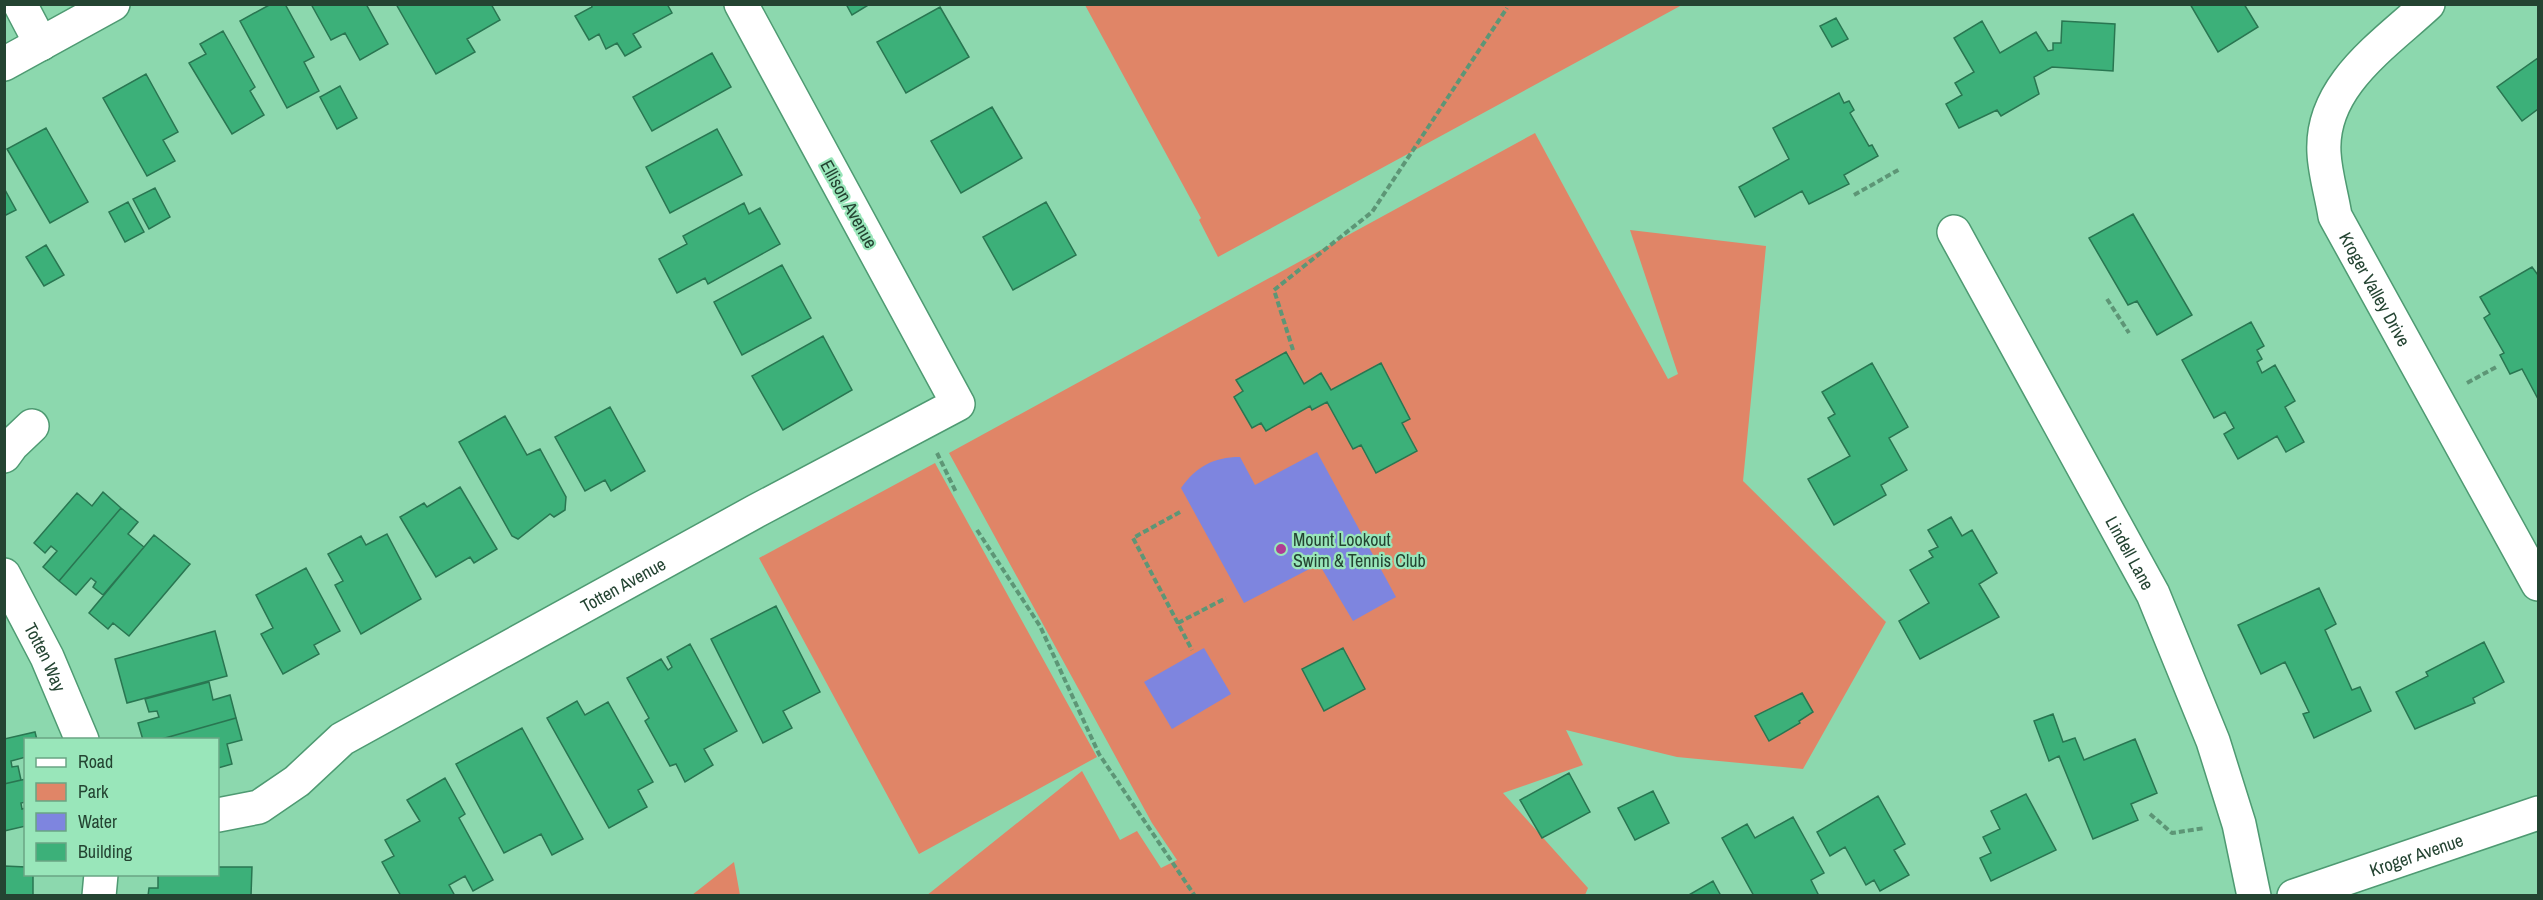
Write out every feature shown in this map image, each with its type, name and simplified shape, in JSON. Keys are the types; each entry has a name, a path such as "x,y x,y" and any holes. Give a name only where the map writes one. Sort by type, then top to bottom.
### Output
{"street":[{"path":"20,4 40,44"},
{"path":"4,64 113,4"},
{"name":"Ellison Avenue","path":"741,4 958,404"},
{"name":"Kroger Valley Drive","path":"2428,4 2357,69 2331,106 2324,152 2335,216 2538,584"},
{"name":"Lindell Lane","path":"1954,232 2153,594 2213,741 2239,824 2254,896"},
{"name":"Totten Avenue","path":"219,815 259,807 297,781 342,739 756,511 958,404"},
{"path":"4,456 32,426"},
{"name":"Totten Way","path":"4,574 47,657 81,738"},
{"name":"Kroger Avenue","path":"2294,896 2538,813"},
{"path":"99,896 101,876"}],"path":[{"path":"1293,350 1274,290 1372,212 1507,8"},
{"path":"1854,195 1900,169"},
{"path":"2107,299 2129,333"},
{"path":"2460,387 2498,366"},
{"path":"933,444 956,492"},
{"path":"1180,512 1133,538 1192,650"},
{"path":"977,530 1040,626 1100,754 1195,896"},
{"path":"1178,623 1226,598"},
{"path":"2150,814 2172,833 2239,824"}],"green space":[{"path":"1085,5 1682,5 1218,257 1199,220 1201,218"},
{"name":"Mount Lookout Swim & Tennis Club","path":"1535,133 1668,379 1678,374 1630,230 1766,246 1743,481 1886,622 1803,769 1677,757 1566,730 1583,765 1503,793 1588,888 1585,895 926,896 1082,771 1120,840 1137,831 1161,868 1177,860 1152,823 949,453"},
{"path":"935,463 1097,757 919,854 759,558"},
{"path":"734,862 740,895 692,895"}],"water":[{"path":"1317,452 1396,597 1353,621 1319,564 1244,603 1181,488 1193,474 1213,461 1240,457 1255,485"},
{"path":"1204,648 1231,694 1172,729 1144,682"}],"building":[{"path":"271,4 285,4 314,57 304,62 319,91 287,108 240,21"},
{"path":"311,4 366,4 388,44 360,60 345,33 331,40"},
{"path":"396,4 491,4 500,20 467,39 475,52 436,74"},
{"path":"591,4 667,4 672,13 633,34 641,47 625,56 617,43 606,49 599,34 589,40 575,16 592,7"},
{"path":"846,4 870,4 852,15"},
{"path":"2190,4 2244,4 2258,27 2218,52"},
{"path":"940,7 969,57 906,93 877,42"},
{"path":"1836,18 1848,39 1832,47 1820,26"},
{"path":"1982,21 2000,53 2036,32 2048,51 2053,50 2053,43 2061,43 2062,21 2115,24 2113,71 2052,67 2034,77 2039,94 2001,116 1997,110 1959,128 1946,104 1962,95 1955,83 1974,72 1954,38"},
{"path":"223,31 255,87 250,91 264,115 232,134 189,63 206,54 200,44"},
{"path":"712,53 731,87 652,131 633,97"},
{"path":"2538,58 2538,109 2522,121 2497,87"},
{"path":"146,74 178,132 163,140 175,161 147,176 103,98"},
{"path":"340,86 357,118 337,129 320,97"},
{"path":"1839,93 1844,103 1849,101 1854,110 1850,113 1869,146 1872,145 1878,156 1844,175 1849,184 1809,204 1802,191 1755,217 1739,187 1789,159 1773,128"},
{"path":"992,107 1022,158 961,193 931,141"},
{"path":"46,128 88,202 50,223 7,149"},
{"path":"717,129 742,175 670,213 646,167"},
{"path":"4,188 16,210 4,216"},
{"path":"155,188 170,217 149,229 133,199"},
{"path":"128,202 144,232 125,242 109,212"},
{"path":"1046,202 1076,255 1013,290 983,237"},
{"path":"744,203 749,214 760,208 780,244 708,284 705,278 677,293 659,259 687,244 683,236"},
{"path":"2133,214 2192,315 2157,335 2137,301 2128,305 2089,238"},
{"path":"46,245 64,275 44,286 26,257"},
{"path":"782,265 811,318 742,355 714,302"},
{"path":"2532,267 2538,275 2538,399 2522,369 2510,374 2500,355 2504,353 2484,318 2490,314 2480,297"},
{"path":"2251,322 2264,346 2257,350 2262,359 2257,362 2262,373 2275,365 2295,401 2285,407 2304,442 2286,452 2277,436 2238,459 2224,434 2234,428 2225,412 2214,418 2182,360"},
{"path":"823,336 852,390 783,430 752,376"},
{"path":"1286,352 1304,384 1321,373 1331,390 1381,363 1410,419 1402,423 1417,451 1376,473 1361,445 1353,449 1327,402 1312,410 1310,406 1266,431 1261,423 1252,428 1234,397 1243,391 1236,380"},
{"path":"1872,363 1908,427 1889,438 1907,470 1881,485 1886,495 1834,525 1808,479 1850,456 1828,418 1835,414 1822,392"},
{"path":"610,407 645,471 611,491 605,480 585,491 555,437"},
{"path":"505,416 527,455 540,449 566,497 565,510 554,517 550,514 518,539 512,536 459,442"},
{"path":"460,487 497,549 474,563 470,557 436,577 400,517 424,503 427,507"},
{"path":"103,492 121,508 59,581 43,567 57,551 51,546 45,553 34,543 77,493 92,506"},
{"path":"121,508 138,522 128,534 144,547 103,595 93,587 96,582 91,578 76,595 59,581"},
{"path":"1951,517 1962,536 1972,530 1997,573 1979,584 1999,617 1920,659 1899,621 1929,603 1910,570 1933,557 1929,551 1938,547 1928,530"},
{"path":"387,534 421,599 361,634 335,585 343,581 328,554 361,536 366,545"},
{"path":"154,535 190,564 129,636 113,623 108,629 89,613"},
{"path":"306,568 340,631 314,645 319,654 283,674 261,634 273,628 256,595"},
{"path":"2319,588 2336,624 2325,630 2352,690 2360,687 2371,711 2314,738 2303,714 2309,712 2285,662 2261,674 2238,625"},
{"path":"776,606 820,692 783,711 792,728 763,743 711,639"},
{"path":"215,631 227,676 127,703 115,659"},
{"path":"2484,642 2504,682 2473,698 2475,703 2415,729 2396,692 2428,676 2426,672"},
{"path":"690,644 737,731 704,749 713,765 685,782 676,764 670,766 645,721 649,718 627,678 661,659 668,670 672,667 667,657"},
{"path":"1343,648 1365,689 1324,711 1302,669"},
{"path":"209,682 213,700 230,695 236,718 165,738 142,738 138,723 159,717 157,711 149,712 145,699"},
{"path":"1802,693 1813,712 1799,721 1800,723 1769,741 1755,716"},
{"path":"577,701 585,715 608,702 653,782 638,790 647,807 609,828 547,718"},
{"path":"2053,714 2063,742 2075,738 2084,760 2135,739 2157,793 2131,804 2138,820 2093,839 2059,756 2049,761 2034,721"},
{"path":"236,718 242,740 227,744 232,764 219,768 219,738 165,738"},
{"path":"522,728 583,839 552,855 541,834 504,853 456,764"},
{"path":"35,732 36,738 24,738 24,758 11,761 12,767 18,766 21,780 4,784 4,739"},
{"path":"1569,773 1590,812 1542,838 1520,800"},
{"path":"445,778 465,814 459,818 493,880 473,891 465,876 449,885 455,896 401,896 382,862 394,856 385,840 420,821 407,800"},
{"path":"24,779 24,802 21,803 22,809 24,808 24,826 4,831 4,784"},
{"path":"1653,791 1669,823 1635,840 1618,808"},
{"path":"2026,794 2056,850 1991,881 1980,858 1991,853 1983,837 2000,829 1991,811"},
{"path":"1878,796 1905,844 1894,850 1909,875 1880,891 1874,880 1866,885 1845,847 1830,856 1817,832"},
{"path":"1793,817 1824,873 1811,880 1819,896 1754,896 1722,838 1747,824 1755,838"},
{"path":"4,866 24,867 24,876 33,876 33,896 4,896"},
{"path":"219,867 252,867 251,896 148,896 149,888 158,888 158,876 219,876"},
{"path":"1713,881 1721,896 1687,896"}],"place":[{"name":"Mount Lookout Swim & Tennis Club","path":"1281,549"}]}
